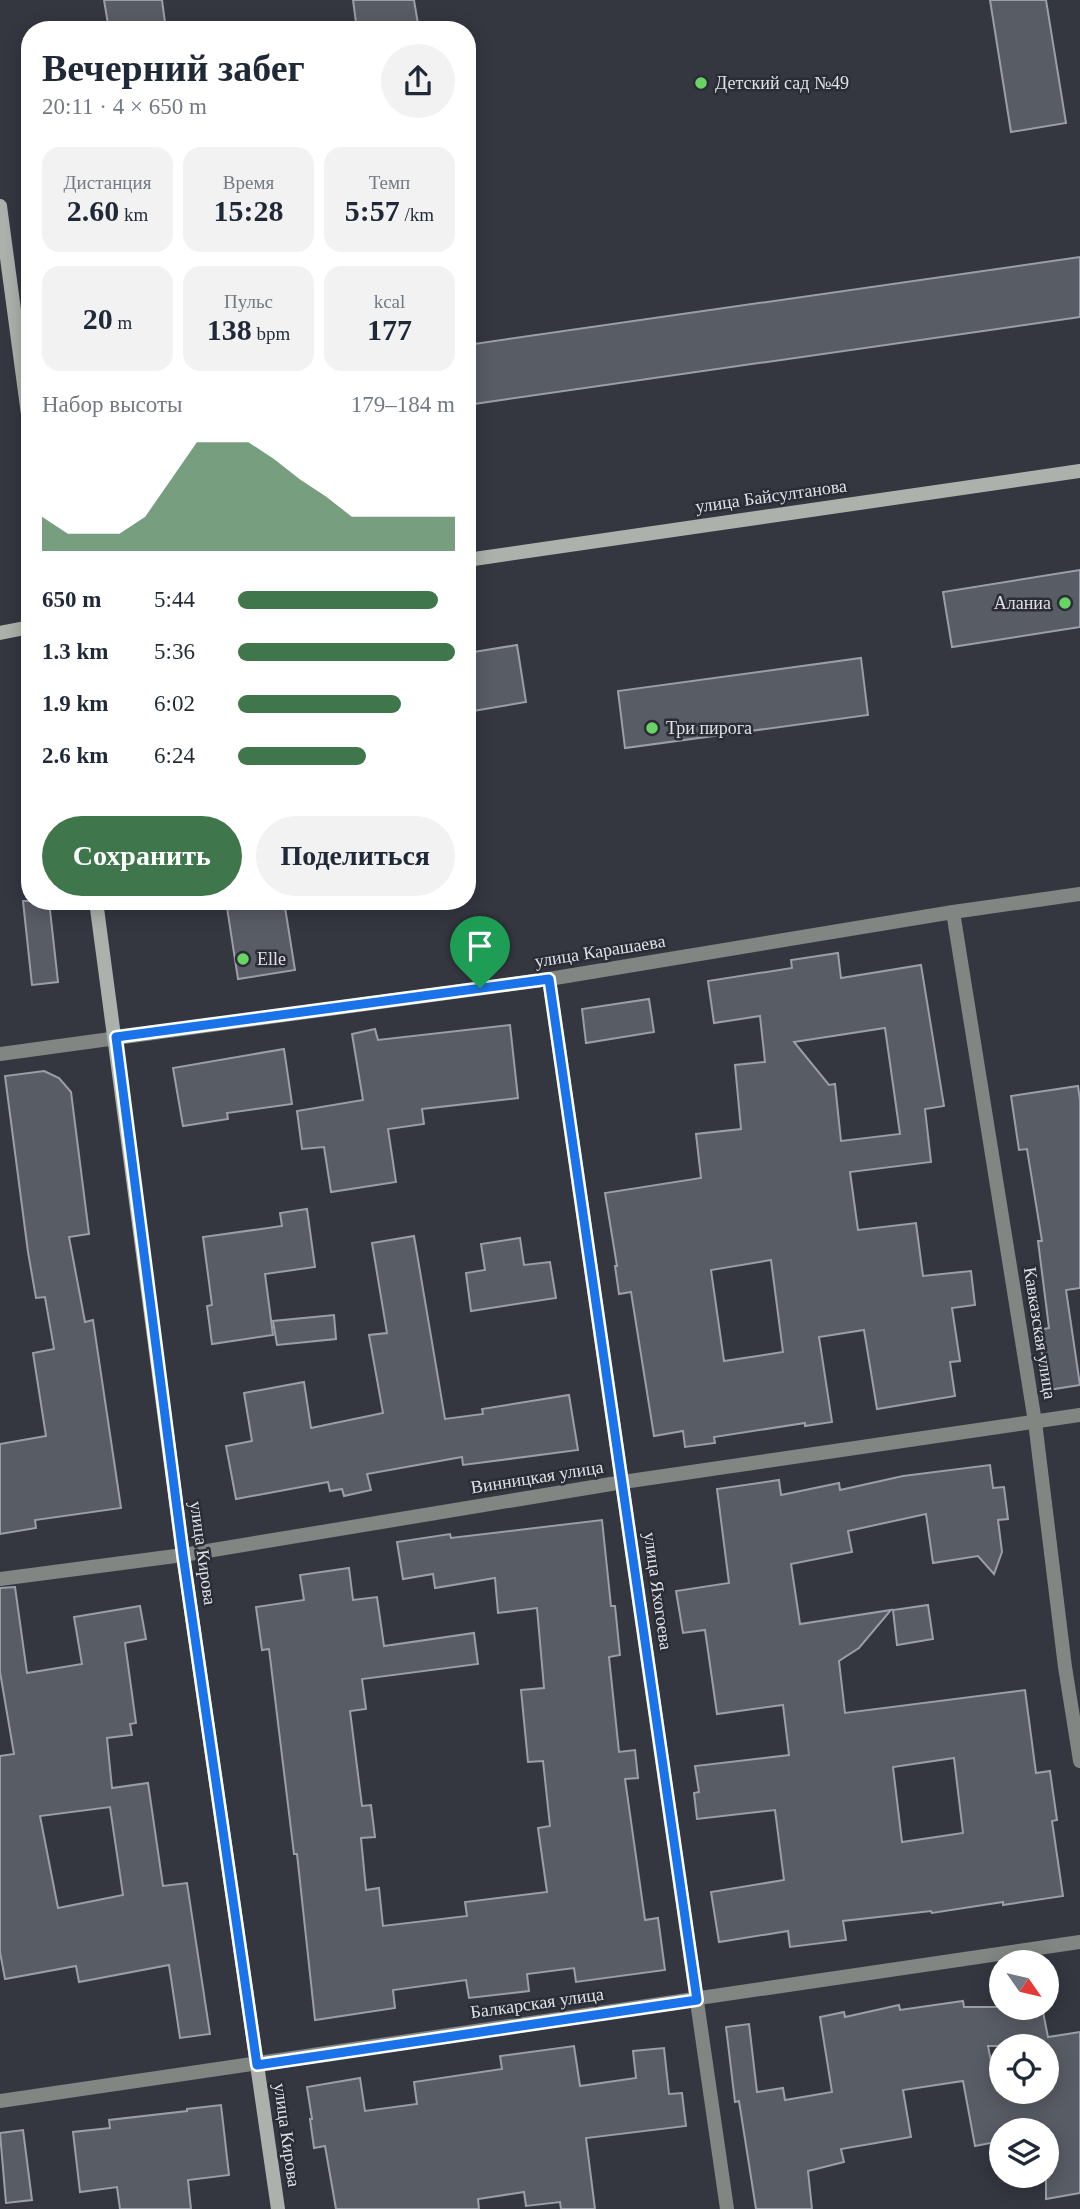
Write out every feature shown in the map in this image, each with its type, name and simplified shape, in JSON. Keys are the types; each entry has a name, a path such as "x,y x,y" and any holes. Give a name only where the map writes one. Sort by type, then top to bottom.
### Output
{"main road":[{"path":"0,206 21,362"},
{"name":"улица Байсултанова","path":"476,559 1080,471"},
{"path":"0,633 21,629"},
{"name":"улица Кирова","path":"97,910 183,1555 278,2209"}],"street":[{"name":"улица Карашаева","path":"0,1054 549,979 953,912 1080,894"},
{"name":"Кавказская улица","path":"953,912 1035,1422 1065,1667 1080,1761"},
{"name":"улица Яхогоева","path":"549,979 727,2209"},
{"name":"Винницкая улица","path":"0,1579 183,1555 623,1482 1080,1415"},
{"name":"Балкарская улица","path":"0,2101 1080,1942"}],"building":[{"path":"104,0 162,0 165,21 108,21"},
{"path":"353,0 414,0 418,21 356,21"},
{"path":"990,0 1046,0 1066,123 1011,132"},
{"path":"1080,257 1080,317 476,404 476,344"},
{"path":"1080,570 1080,627 952,647 943,592"},
{"path":"517,645 526,702 476,710 476,652"},
{"path":"861,658 868,715 625,748 618,691"},
{"path":"24,910 50,910 58,982 32,985"},
{"path":"227,910 285,910 295,970 238,979"},
{"path":"838,953 841,978 921,965 944,1106 925,1109 931,1162 850,1172 858,1230 916,1223 923,1276 971,1271 975,1305 952,1308 960,1361 950,1362 955,1396 877,1409 864,1330 819,1337 832,1422 805,1426 805,1423 714,1437 715,1443 685,1447 683,1431 654,1436 631,1292 619,1294 605,1193 701,1178 696,1134 741,1129 735,1065 765,1062 760,1016 714,1023 708,981 792,968 791,960","holes":["885,1028 900,1134 841,1141 835,1084 829,1085 794,1042","771,1260 783,1352 724,1361 711,1270"]},
{"path":"649,999 654,1032 586,1043 582,1009"},
{"path":"510,1025 518,1098 422,1109 424,1124 388,1129 396,1182 331,1192 324,1147 302,1149 297,1111 363,1100 352,1034 375,1029 378,1040"},
{"path":"284,1049 292,1104 227,1113 228,1119 183,1126 173,1068"},
{"path":"44,1071 59,1078 71,1092 89,1234 69,1237 85,1322 93,1320 121,1508 35,1520 36,1528 0,1534 0,1444 46,1436 33,1353 54,1349 45,1297 36,1298 5,1076"},
{"path":"1078,1086 1080,1288 1066,1290 1080,1385 1048,1390 1038,1330 1049,1328 1038,1241 1042,1241 1027,1149 1019,1150 1011,1096"},
{"path":"307,1209 315,1267 265,1274 273,1335 212,1344 207,1306 212,1305 203,1237 282,1226 280,1213"},
{"path":"414,1236 445,1419 483,1414 482,1409 569,1395 578,1450 463,1465 462,1457 367,1474 371,1490 344,1496 342,1489 330,1491 328,1482 236,1499 226,1446 252,1441 244,1393 304,1382 311,1428 383,1413 369,1335 387,1333 372,1243"},
{"path":"520,1238 524,1265 550,1262 556,1298 471,1311 466,1273 485,1270 481,1244"},
{"path":"334,1315 336,1339 277,1345 273,1321"},
{"path":"990,1465 993,1488 1004,1487 1008,1519 998,1520 1002,1552 994,1574 978,1556 933,1563 926,1514 848,1531 852,1552 791,1564 800,1624 891,1610 859,1648 839,1661 845,1713 1025,1690 1036,1773 1050,1771 1057,1820 1052,1821 1063,1896 1003,1905 1003,1902 932,1913 843,1921 846,1940 790,1947 788,1931 719,1942 711,1892 784,1880 775,1810 697,1819 694,1793 699,1792 695,1766 789,1755 783,1705 717,1714 705,1630 683,1633 676,1591 729,1583 717,1489 779,1480 781,1495 839,1483 840,1490 903,1476","holes":["954,1758 963,1833 902,1842 893,1767"]},
{"path":"602,1520 611,1606 615,1606 620,1655 609,1657 619,1752 635,1750 638,1778 625,1779 645,1920 658,1918 665,1970 576,1982 574,1968 527,1974 529,1991 469,1998 466,1980 393,1990 395,2008 315,2020 297,1854 294,1854 269,1649 262,1650 256,1607 304,1600 300,1575 349,1568 353,1600 377,1597 384,1646 474,1633 478,1664 362,1679 366,1709 350,1711 362,1806 371,1805 375,1837 361,1838 366,1890 379,1888 383,1926 467,1916 465,1902 547,1892 538,1828 550,1826 543,1761 528,1762 521,1690 544,1688 537,1608 498,1613 495,1578 435,1588 433,1574 403,1579 397,1542 450,1534 451,1538"},
{"path":"15,1587 27,1673 82,1664 74,1617 140,1606 146,1639 125,1643 136,1723 130,1724 132,1735 107,1738 112,1788 148,1783 163,1886 187,1883 210,2034 180,2038 169,1965 79,1982 76,1966 5,1979 0,1952 0,1756 14,1754 0,1672 0,1588","holes":["110,1807 123,1895 58,1908 40,1816"]},
{"path":"928,1605 933,1639 897,1645 893,1610"},
{"path":"963,2001 964,2007 989,2007 989,2020 1045,2020 1047,2034 989,2034 989,2104 1059,2104 1059,2035 1080,2032 1080,2193 1046,2199 1046,2188 1059,2188 1059,2118 989,2118 989,2143 975,2146 963,2081 903,2090 911,2137 841,2149 844,2162 808,2171 812,2209 756,2209 739,2101 735,2102 726,2027 749,2024 757,2092 783,2088 785,2100 832,2092 820,2017 844,2012 845,2017 899,2005 900,2010"},
{"path":"574,2046 580,2086 636,2078 633,2051 664,2048 669,2094 682,2093 686,2126 586,2138 595,2209 561,2209 560,2202 526,2206 524,2192 478,2199 479,2209 336,2209 325,2146 314,2148 307,2087 360,2078 365,2111 417,2104 414,2082 502,2069 500,2056"},
{"path":"221,2105 229,2175 188,2180 191,2209 120,2209 117,2187 80,2192 73,2132 110,2128 109,2120"},
{"path":"23,2130 32,2200 6,2203 0,2133"}],"place":[{"name":"Детский сад №49","path":"701,83"},
{"name":"Аланиа","path":"1065,603"},
{"name":"Три пирога","path":"652,728"},
{"name":"Elle","path":"243,959"}],"route":[{"path":"549,979 697,2000 257,2065 183,1555 116,1037 480,988 549,979"}]}
